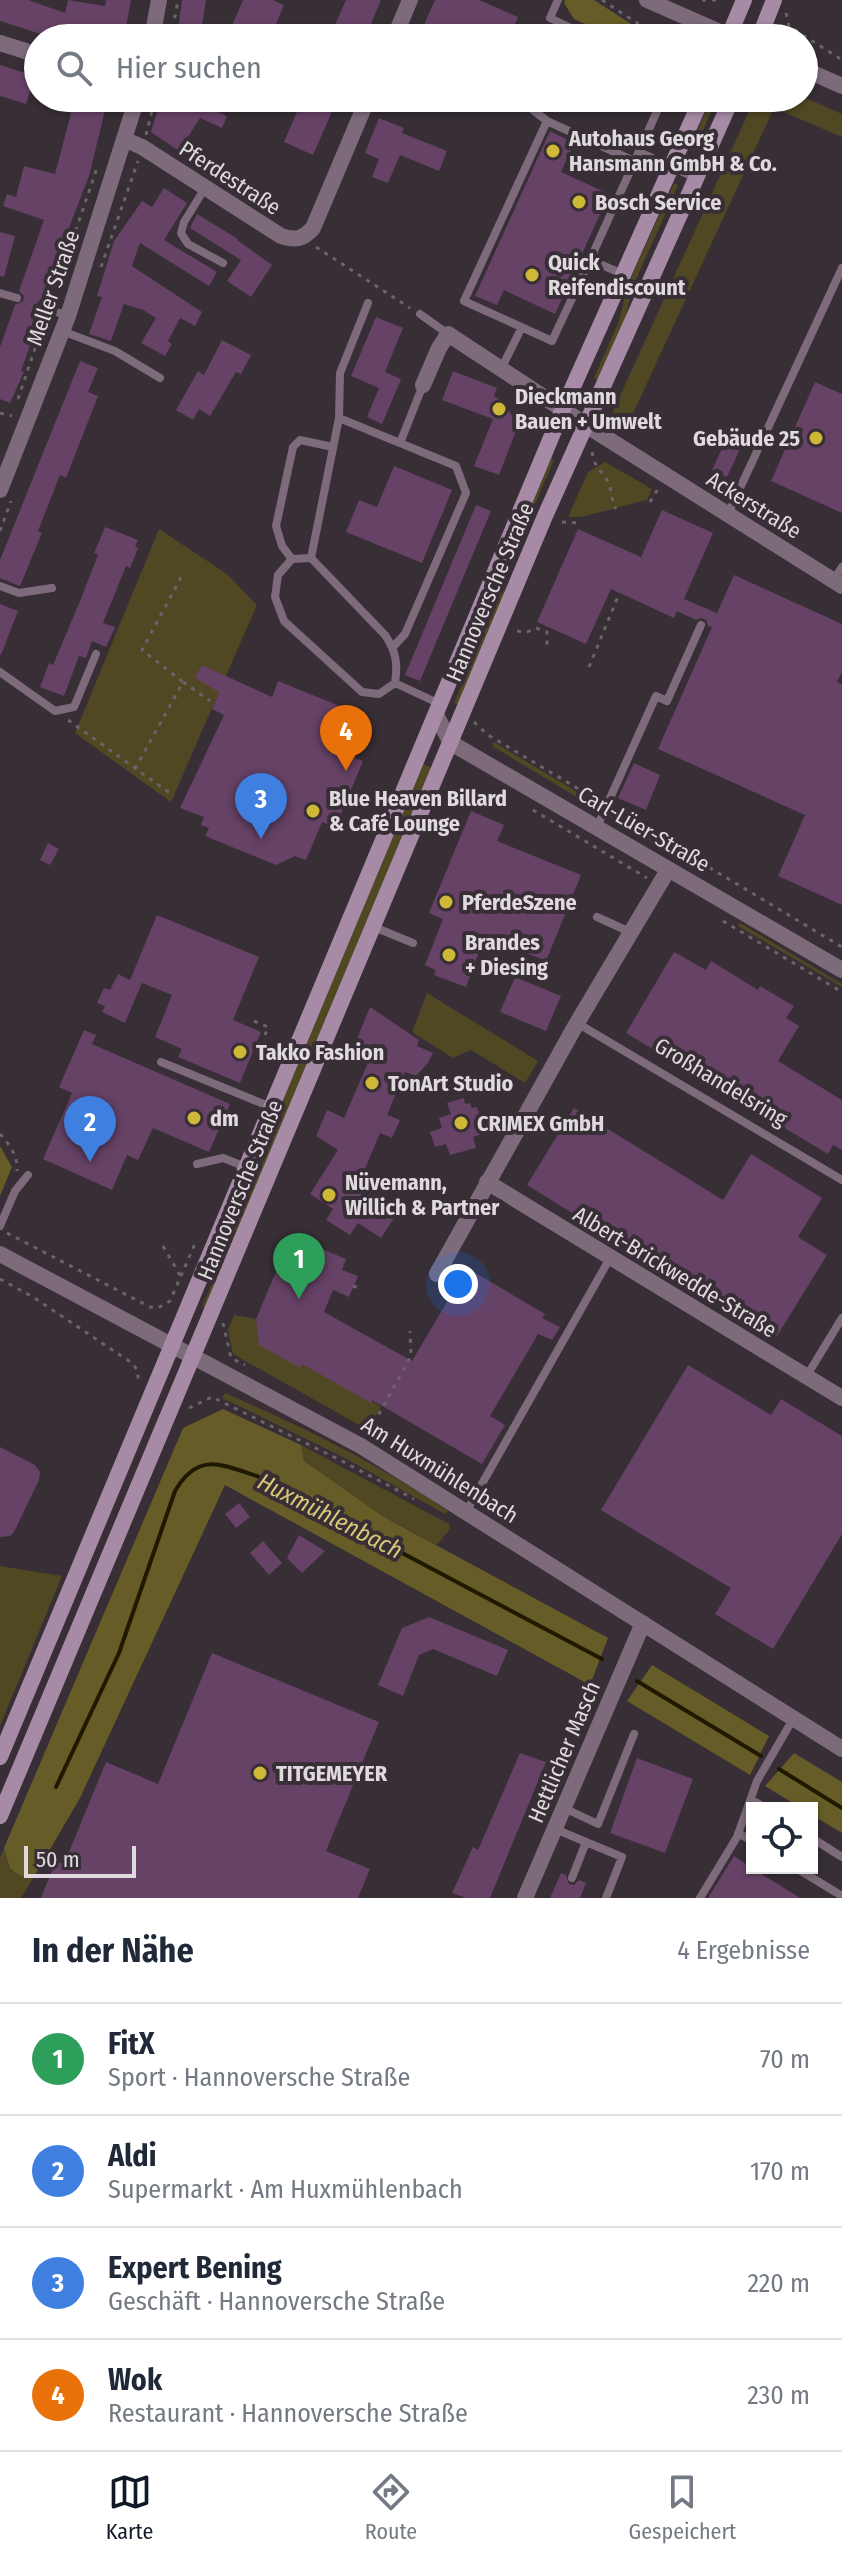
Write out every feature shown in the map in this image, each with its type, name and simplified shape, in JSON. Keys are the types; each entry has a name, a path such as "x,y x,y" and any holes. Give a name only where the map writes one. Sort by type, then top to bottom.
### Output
{"main road":[{"path":"736,24 744,0"},
{"path":"768,24 780,6"},
{"name":"Hannoversche Straße","path":"0,1757 563,409 696,112"},
{"name":"Hannoversche Straße","path":"0,1816 585,424 726,112"}],"street":[{"path":"155,24 159,0"},
{"path":"400,24 410,0"},
{"path":"647,0 701,24"},
{"path":"0,43 24,51"},
{"path":"818,75 842,86"},
{"name":"Meller Straße","path":"0,490 65,324 133,112"},
{"path":"304,238 313,228 362,112"},
{"name":"Pferdestraße","path":"126,140 142,147 281,236 292,240 304,238"},
{"path":"423,385 448,334 563,409"},
{"name":"Ackerstraße","path":"563,409 728,515 839,578"},
{"path":"438,709 451,743"},
{"name":"Carl-Lüer-Straße","path":"451,743 842,970"},
{"path":"437,1274 577,1023 668,870"},
{"name":"Albert-Brickwedde-Straße","path":"487,1182 842,1397"},
{"name":"Am Huxmühlenbach","path":"0,1254 361,1446 842,1749"},
{"name":"Hettlicher Masch","path":"525,1898 643,1623"}],"lane":[{"path":"558,0 550,18 562,24"},
{"path":"536,112 547,121 634,161"},
{"path":"547,121 464,301 552,341 657,112"},
{"path":"639,152 696,178"},
{"path":"205,188 184,222 181,233 188,244 223,263"},
{"path":"590,260 623,274"},
{"path":"728,515 842,268"},
{"path":"0,293 17,298"},
{"path":"311,558 339,418 340,373 368,303"},
{"path":"46,308 65,324 160,378"},
{"path":"420,314 448,334"},
{"path":"501,369 522,327"},
{"path":"400,443 423,385"},
{"path":"339,418 456,466 466,493 405,634 393,647"},
{"path":"292,559 282,546 276,526 293,447 300,440 333,447"},
{"path":"311,558 393,647 398,665 395,683 379,694 362,692 284,621 275,597 278,575 292,559 311,558"},
{"path":"0,586 19,593 52,588"},
{"path":"597,827 656,696 667,701 701,625"},
{"path":"0,672 55,711 74,707 96,654"},
{"path":"395,683 438,709"},
{"path":"597,917 630,932"},
{"path":"374,927 413,943"},
{"name":"Großhandelsring","path":"577,1023 842,1180"},
{"path":"161,1062 272,1108"},
{"path":"197,1164 223,1158 247,1167"},
{"path":"0,1228 15,1191 28,1175"},
{"path":"466,1512 610,1258"},
{"path":"806,1377 842,1318"},
{"path":"700,1898 738,1833 757,1781 794,1718"},
{"path":"564,1808 598,1824 634,1734"},
{"path":"751,1799 756,1802"},
{"path":"555,1829 622,1857 606,1898"},
{"path":"738,1833 746,1838"},
{"path":"572,1878 586,1842"},
{"path":"818,1842 842,1857"},
{"path":"806,1874 842,1896"}],"path":[{"path":"174,24 178,0"},
{"path":"602,0 639,24"},
{"path":"702,0 718,0"},
{"path":"818,45 842,60"},
{"path":"0,413 16,417 19,394 46,308 100,158"},
{"path":"304,238 420,314"},
{"path":"592,452 595,467 609,483 616,509"},
{"path":"650,502 658,489"},
{"path":"562,522 580,523"},
{"path":"184,572 142,650 210,701"},
{"path":"589,667 619,594"},
{"path":"517,631 527,632 536,628 547,632 547,649"},
{"path":"135,769 183,682"},
{"path":"55,711 174,796"},
{"name":"Carl-Lüer-Straße","path":"477,726 842,947"},
{"path":"254,1021 268,1027 265,1035"},
{"path":"0,1134 18,1161 15,1191"},
{"path":"0,1228 150,1307 158,1308 170,1302 194,1246"},
{"path":"163,1246 181,1277"},
{"path":"0,1279 33,1297 132,1363 138,1371 138,1384"},
{"path":"353,1286 362,1289"},
{"path":"361,1446 411,1356 410,1331"},
{"path":"188,1408 212,1397 419,1502"}],"shaded area":[{"path":"565,0 594,0 631,24 585,24 574,19"},
{"path":"818,103 842,114 842,137 783,112 818,112"},
{"path":"706,112 711,112 694,151 689,149"},
{"path":"749,112 772,112 624,433 611,416"},
{"path":"674,183 678,185 634,284 625,318 598,380 594,378 619,321 628,284"},
{"path":"550,457 554,460 511,560 502,600 459,705 454,703 498,599 507,560"},
{"path":"605,462 652,489 647,500 581,517 568,517 588,472"},
{"path":"159,529 227,574 257,605 171,802 75,733"},
{"path":"494,742 597,804 595,808 492,746"},
{"path":"422,764 433,768 206,1309 202,1307 271,1143 282,1097"},
{"path":"611,813 676,851 674,855 609,816"},
{"path":"740,923 842,984 842,987 738,926"},
{"path":"427,993 538,1061 525,1083 471,1050 453,1058 412,1032"},
{"path":"0,1146 12,1167 0,1196"},
{"path":"234,1315 256,1319 300,1367 302,1364 381,1406 368,1430 233,1354 228,1330"},
{"path":"225,1393 339,1447 448,1511 445,1514 343,1457 222,1398"},
{"path":"223,1409 301,1445 304,1461 384,1517 608,1638 590,1685 225,1485 80,1798 35,1875 22,1877 10,1869 4,1848 183,1428"},
{"path":"301,1445 449,1524 450,1529 437,1545 384,1517 304,1461"},
{"path":"0,1566 62,1576 0,1726"},
{"path":"652,1665 769,1736 750,1775 627,1701"},
{"path":"794,1753 842,1782 842,1833 818,1819 818,1802 791,1802 765,1786"},
{"path":"4,1848 10,1870 22,1877 35,1875 21,1898 0,1898 0,1857"}],"building":[{"path":"0,0 28,0 65,13 68,0 105,6 106,0 131,0 127,24 24,24 24,29 0,21"},
{"path":"182,0 206,0 202,24 179,24"},
{"path":"243,0 273,0 284,5 276,24 233,24"},
{"path":"346,0 381,0 371,24 335,24"},
{"path":"435,0 479,0 518,17 515,24 424,24"},
{"path":"0,65 24,73 24,103 0,96"},
{"path":"67,112 105,112 89,176 45,300 36,305 41,314 21,371 24,372 10,403 0,399 0,347 15,305 23,301 24,296 19,291 44,220 3,206 7,194 16,197 24,166 55,174 71,113"},
{"path":"157,112 218,112 227,116 222,128 200,118 179,151 151,132"},
{"path":"297,112 332,112 313,155 284,142"},
{"path":"379,118 404,128 402,133 447,151 439,171 400,155 388,183 372,177 379,159 365,153"},
{"path":"550,131 574,143 561,172 609,194 555,314 504,290 497,305 475,296"},
{"path":"164,188 187,203 164,240 217,272 209,286 140,243 132,266 202,312 195,326 180,318 168,341 172,344 165,356 141,343 156,318 124,304 111,341 89,334 102,297 97,296 114,241 142,201 152,207"},
{"path":"197,214 272,265 251,297 227,281 241,260 190,228"},
{"path":"0,232 15,236 4,277 0,276"},
{"path":"376,317 403,328 385,372 401,379 382,424 367,417 379,388 351,376"},
{"path":"222,340 251,355 241,374 236,372 210,416 199,409 193,420 176,410 198,371 204,375"},
{"path":"80,361 98,368 88,392 98,396 66,478 60,475 38,531 42,533 20,586 0,578 0,560"},
{"path":"453,371 497,388 494,396 504,403 519,423 499,475 474,466 493,419 442,400"},
{"name":"Gebäude 25","path":"815,382 842,394 842,513 771,481"},
{"path":"725,442 740,449 727,477 712,470"},
{"path":"394,466 452,490 422,563 346,532 359,500 377,507"},
{"path":"476,505 491,511 420,681 405,675"},
{"path":"662,510 713,533 684,599 717,613 734,575 842,624 842,672 837,682 842,684 842,905 778,876 805,815 658,749 712,627 706,620 696,620 677,611 674,618 611,589 586,644 537,622 578,529 641,557"},
{"path":"105,527 138,540 135,547 138,548 130,568 126,566 103,623 115,627 106,647 92,641 86,658 79,656 64,696 40,687 49,663 53,665 80,601"},
{"path":"0,604 18,611 1,655 0,654"},
{"path":"202,665 272,697 278,681 342,707 335,723 363,737 355,758 363,761 335,828 322,822 306,860 295,856 276,865 205,836 209,828 201,825 204,817 180,808 224,715 212,709 219,692 195,678"},
{"path":"634,763 660,775 646,810 618,798"},
{"path":"471,811 504,825 497,841 581,875 546,961 485,936 466,987 434,975 436,970 425,965 443,919 429,913"},
{"path":"48,843 59,849 50,865 40,860"},
{"path":"157,915 259,957 233,1020 261,1032 240,1083 178,1057 182,1049 155,1037 172,995 142,983 125,1023 102,1012 105,1006 97,1003 104,988 110,990 118,974 130,980"},
{"path":"674,952 706,970 711,961 758,990 760,986 794,1006 786,1018 799,1026 778,1061 842,1100 842,1150 833,1145 828,1154 626,1033"},
{"path":"515,977 561,996 546,1031 500,1012"},
{"path":"370,1007 419,1040 417,1046 433,1053 416,1076 405,1072 387,1115 400,1120 392,1138 380,1133 359,1183 400,1209 381,1238 358,1223 350,1235 326,1220 333,1209 310,1194 338,1150 316,1136 327,1110 344,1118 370,1058 352,1051"},
{"path":"84,1030 96,1035 92,1044 230,1104 209,1152 153,1128 138,1160 127,1155 112,1190 43,1159 72,1093 59,1087"},
{"name":"CRIMEX GmbH","path":"464,1098 465,1104 477,1107 485,1133 473,1137 476,1148 450,1155 446,1144 435,1147 430,1132 442,1128 439,1118 451,1114 447,1103"},
{"path":"574,1108 723,1200 751,1154 822,1198 798,1237 827,1255 777,1336 527,1185"},
{"path":"291,1236 346,1259 342,1270 358,1276 349,1297 333,1290 324,1312 412,1361 467,1268 545,1314 542,1318 560,1327 552,1340 538,1334 490,1416 505,1425 482,1464 372,1400 371,1403 302,1364 300,1368 259,1345 256,1319"},
{"path":"688,1365 771,1415 781,1399 842,1436 842,1534 773,1649 715,1614 731,1588 601,1510"},
{"path":"0,1447 35,1465 40,1472 14,1532 10,1536 0,1537"},
{"path":"239,1503 250,1517 236,1528 225,1514"},
{"path":"299,1535 325,1551 302,1573 287,1558"},
{"path":"263,1541 282,1563 269,1575 250,1553"},
{"path":"429,1617 508,1650 497,1676 433,1649 419,1655 403,1696 378,1685 402,1628"},
{"name":"TITGEMEYER","path":"212,1653 379,1722 326,1851 370,1869 358,1898 41,1898 56,1861 64,1864 106,1762 158,1784"},
{"path":"520,1753 546,1762 490,1898 466,1898 452,1893 473,1847 478,1850"},
{"path":"637,1758 693,1779 665,1853 610,1833"},
{"path":"734,1856 746,1864 746,1874 762,1874 800,1898 708,1898"},
{"path":"561,1873 566,1875 569,1884 574,1885 579,1880 586,1883 580,1898 550,1898"}],"waterway":[{"name":"Huxmühlenbach","path":"56,1787 119,1653 175,1491 192,1471 201,1466 221,1465 257,1476 602,1659"},
{"name":"Huxmühlenbach","path":"637,1681 761,1756"},
{"name":"Huxmühlenbach","path":"779,1769 842,1808"}],"place":[{"name":"Autohaus Georg Hansmann GmbH & Co.","path":"553,151"},
{"name":"Bosch Service","path":"579,202"},
{"name":"Quick Reifendiscount","path":"532,275"},
{"name":"Dieckmann Bauen + Umwelt","path":"499,409"},
{"name":"Gebäude 25","path":"816,438"},
{"name":"Wok","path":"346,771"},
{"name":"Blue Heaven Billard & Café Lounge","path":"313,811"},
{"name":"Expert Bening","path":"261,839"},
{"name":"PferdeSzene","path":"446,902"},
{"name":"Brandes + Diesing","path":"449,955"},
{"name":"Takko Fashion","path":"240,1052"},
{"name":"TonArt Studio","path":"372,1083"},
{"name":"dm","path":"194,1118"},
{"name":"CRIMEX GmbH","path":"461,1123"},
{"name":"Aldi","path":"90,1162"},
{"name":"Nüvemann, Willich & Partner","path":"329,1195"},
{"name":"FitX","path":"299,1299"},
{"name":"TITGEMEYER","path":"260,1773"}]}
